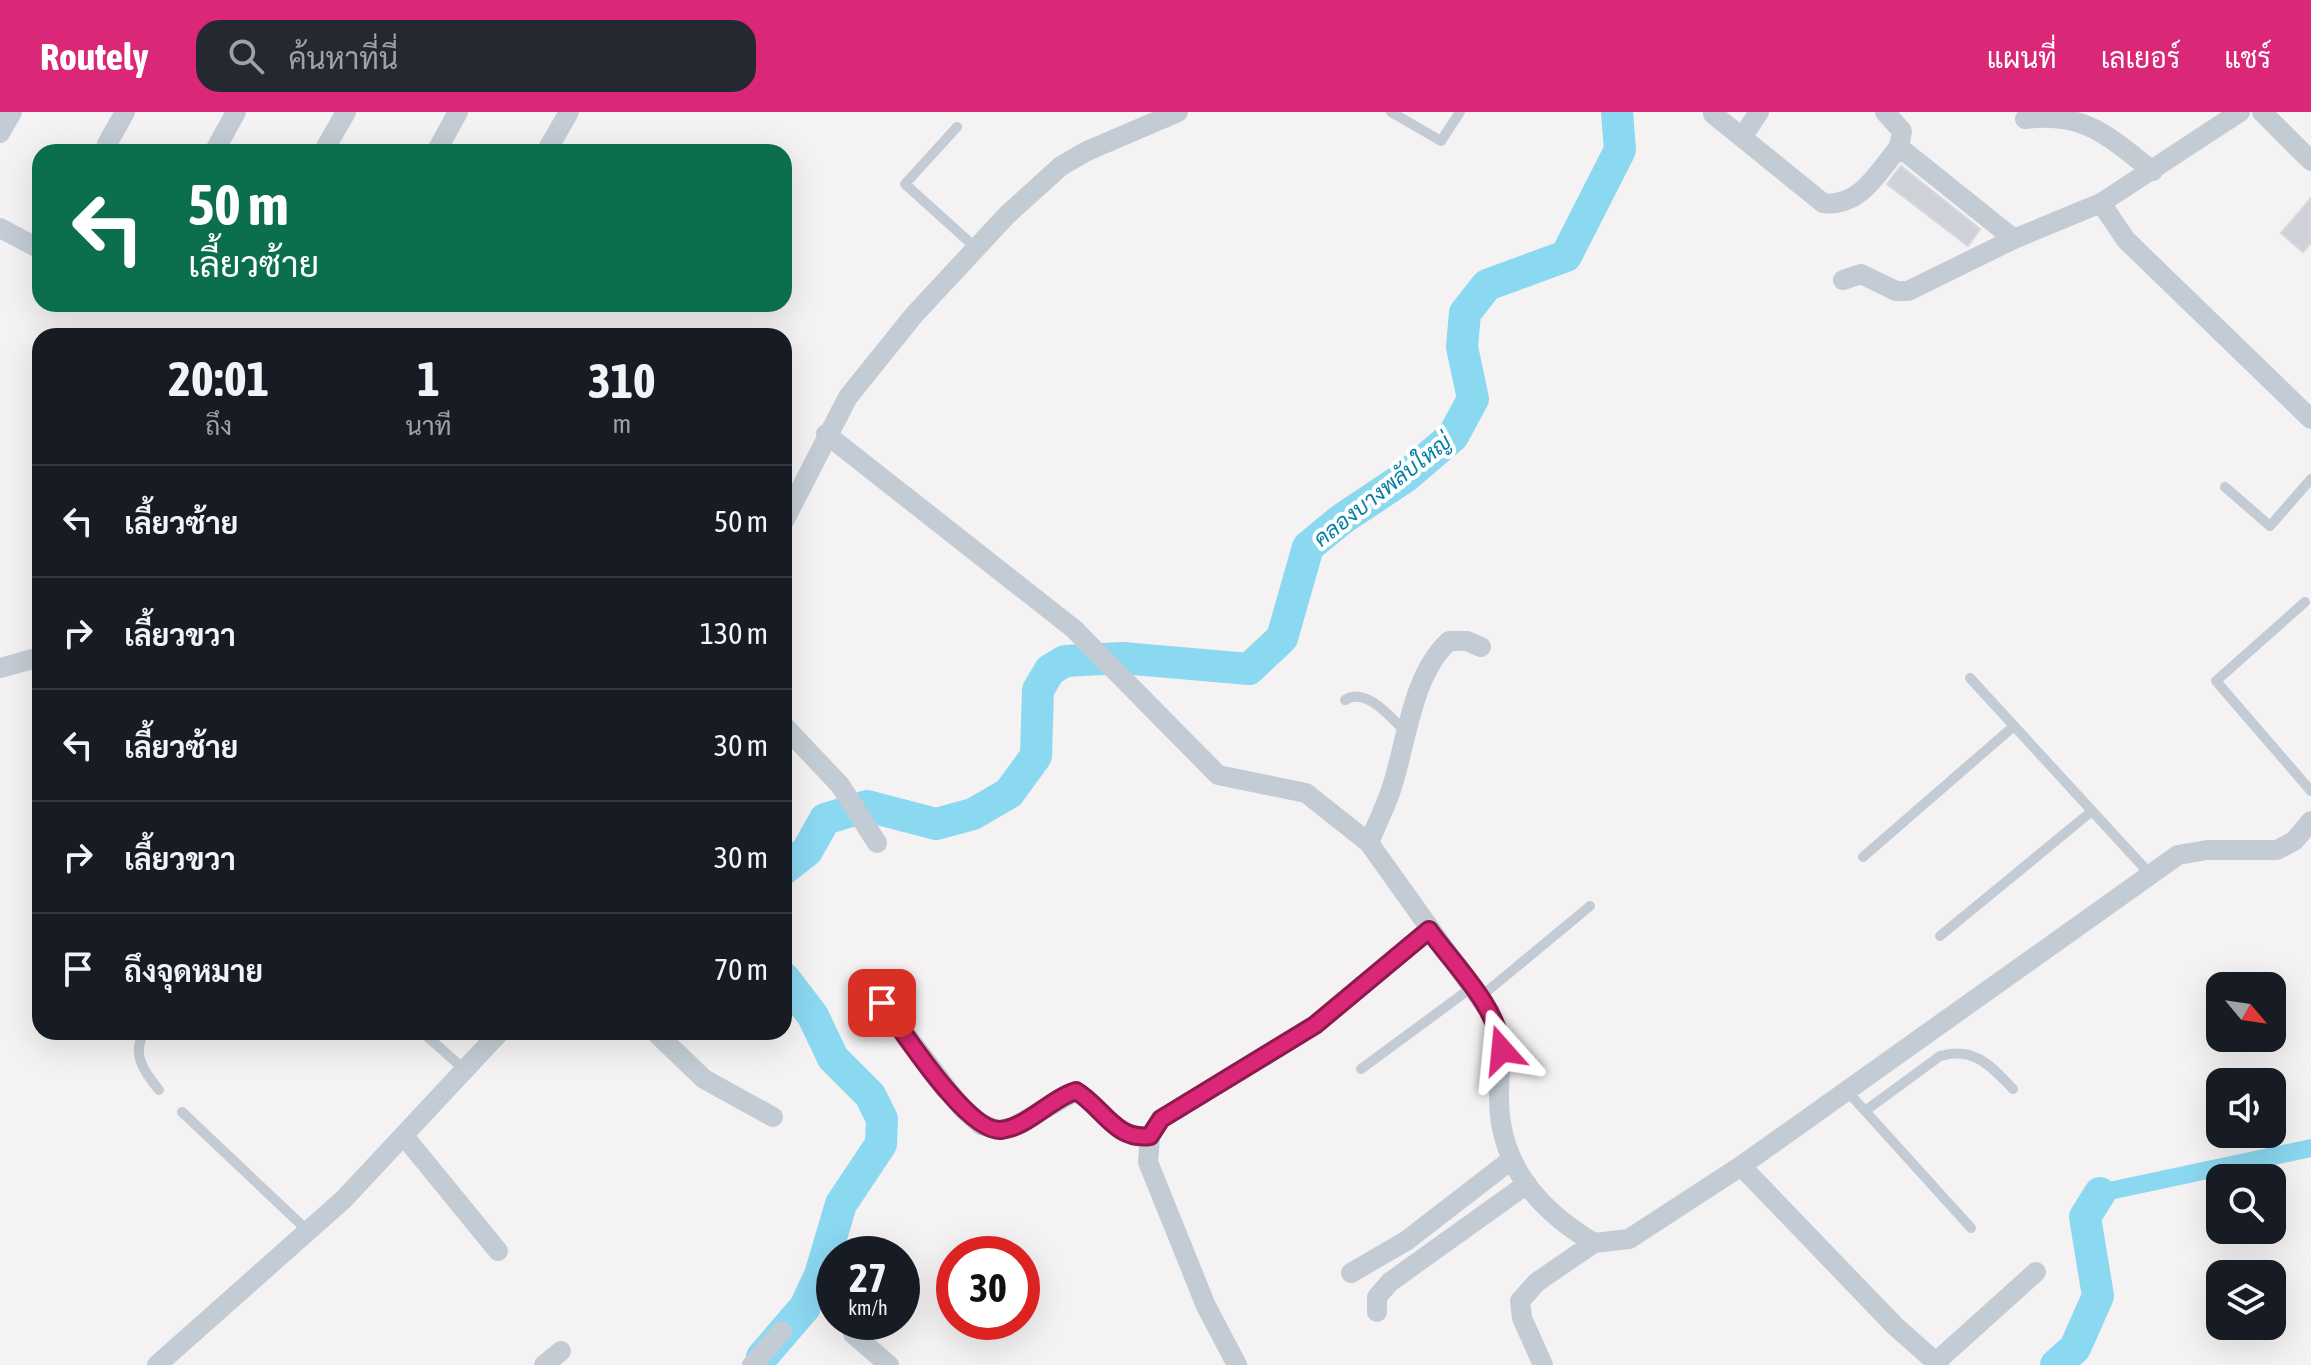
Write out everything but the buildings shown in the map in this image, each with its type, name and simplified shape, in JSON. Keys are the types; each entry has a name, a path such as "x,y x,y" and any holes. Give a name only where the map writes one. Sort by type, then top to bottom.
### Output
{"street":[{"path":"0,133 12,112"},
{"path":"107,144 125,112"},
{"path":"218,144 236,112"},
{"path":"328,144 346,112"},
{"path":"440,144 458,112"},
{"path":"551,144 569,112"},
{"path":"792,504 826,434 848,397 905,326 976,248 1061,166 1087,151 1178,112"},
{"path":"1747,130 1759,112"},
{"path":"1713,114 1823,203 1836,205 1858,195 1899,147 1902,131 1885,112"},
{"path":"1843,280 1861,274 1896,291 1908,291 2014,239 2101,203 2240,112"},
{"path":"2025,119 2061,115 2088,122 2153,171"},
{"path":"2268,118 2311,161"},
{"path":"1899,147 2014,239"},
{"path":"2101,203 2126,240 2311,419"},
{"path":"0,228 32,245"},
{"path":"826,434 1074,629 1218,775 1227,780 1298,789 1369,843 1475,993 1501,1037 1500,1131 1511,1160 1552,1212 1594,1243"},
{"path":"1369,843 1390,792 1435,653 1449,641 1467,641 1481,647"},
{"path":"0,668 32,659"},
{"path":"792,734 840,785 877,843"},
{"path":"1543,1365 1522,1318 1520,1301 1537,1282 1594,1243 1629,1239 1741,1166 2178,855 2207,850 2277,850 2294,841 2311,821"},
{"path":"1237,1365 1206,1306 1148,1162 1150,1136 1161,1119 1315,1025 1429,930"},
{"path":"882,1003 962,1108 981,1125 999,1130 1013,1127 1076,1091 1122,1132 1136,1138 1150,1136"},
{"path":"157,1365 309,1232 493,1040"},
{"path":"663,1040 704,1079 773,1117"},
{"path":"404,1136 498,1251"},
{"path":"1351,1273 1406,1241 1511,1160"},
{"path":"1741,1166 1895,1326 1937,1364 2036,1272"},
{"path":"1377,1312 1377,1297 1390,1282 1527,1184"},
{"path":"752,1365 782,1331"},
{"path":"860,1340 889,1365"},
{"path":"544,1365 561,1351"}],"lane":[{"path":"1394,113 1441,141 1460,112"},
{"path":"957,127 905,184 976,248"},
{"path":"2225,487 2270,526 2311,479"},
{"path":"2305,602 2216,681 2311,791"},
{"path":"1970,678 2149,873"},
{"path":"1345,700 1357,697 1374,703 1407,733"},
{"path":"1863,857 2014,726"},
{"path":"1940,936 2092,811"},
{"path":"1361,1069 1475,993 1590,906"},
{"path":"141,1040 139,1058 159,1090"},
{"path":"431,1040 465,1070"},
{"path":"1865,1111 1940,1056 1954,1052 1984,1060 2013,1089"},
{"path":"1847,1091 1971,1228"},
{"path":"182,1112 309,1232"}],"waterway":[{"name":"คลองบางพลับใหญ่","path":"792,863 807,851 825,819 867,806 936,824 973,814 1009,793 1036,756 1038,690 1050,670 1065,661 1122,658 1249,669 1282,638 1308,547 1342,519 1405,477 1453,436 1473,399 1462,347 1465,313 1487,285 1566,256 1620,150 1617,112"},
{"name":"คลองบางพลับใหญ่","path":"762,1357 805,1307 820,1275 841,1204 881,1144 882,1119 870,1095 833,1058 813,1016 792,988"},
{"path":"2100,1193 2311,1148"},
{"path":"2056,1365 2075,1348 2098,1296 2085,1217 2100,1193"}],"route":[{"path":"882,1003 962,1108 981,1125 999,1130 1013,1127 1063,1095 1076,1091 1086,1096 1122,1132 1136,1138 1150,1136 1161,1119 1315,1025 1429,930 1489,1011 1501,1037 1502,1050"}]}
